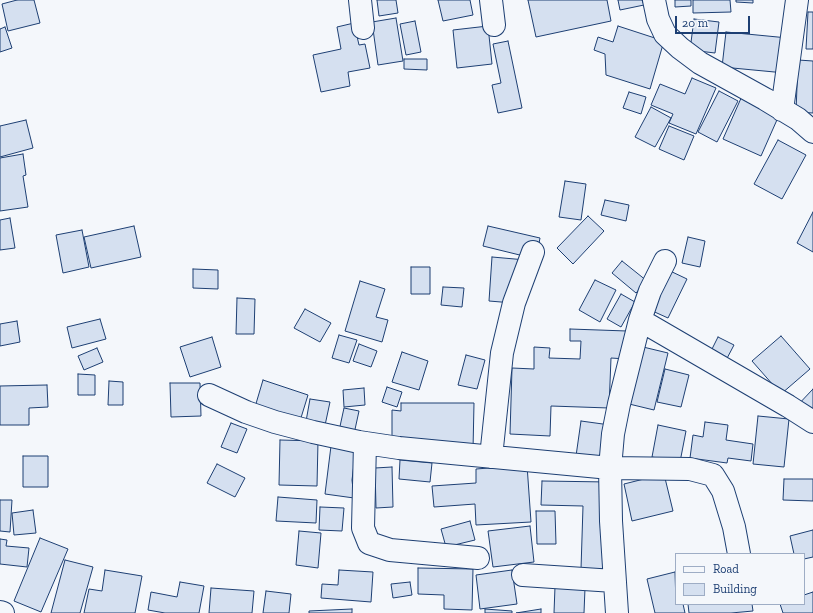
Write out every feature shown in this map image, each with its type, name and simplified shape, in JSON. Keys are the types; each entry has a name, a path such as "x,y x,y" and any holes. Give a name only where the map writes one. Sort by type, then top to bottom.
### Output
{"street":[{"path":"360,0 363,28"},
{"path":"491,0 494,25"},
{"path":"654,0 658,19 665,34 680,48 700,63 798,119 813,132"},
{"path":"782,110 797,0"},
{"path":"491,457 502,353 514,303 534,252"},
{"path":"617,613 614,581 610,468 613,434 640,320 650,291 666,261"},
{"path":"640,320 813,422"},
{"path":"209,395 246,412 275,422 365,443 399,448 610,468 690,469 713,475 723,490 734,527 739,553"},
{"path":"365,443 363,528 369,543 390,550 478,558"},
{"path":"523,575 614,581"}],"building":[{"path":"17,0 34,0 40,23 8,31 2,4"},
{"path":"377,0 396,0 398,13 379,16"},
{"path":"438,0 470,0 473,15 443,21"},
{"path":"528,0 607,0 611,21 536,37"},
{"path":"618,0 642,0 644,5 620,10"},
{"path":"675,0 691,0 691,6 675,7"},
{"path":"693,0 730,0 731,12 693,13"},
{"path":"736,0 753,0 753,3 736,2"},
{"path":"808,12 813,12 813,49 806,49"},
{"path":"396,18 403,61 378,65 372,22"},
{"path":"694,19 719,22 715,53 690,50"},
{"path":"415,21 421,52 406,55 400,24"},
{"path":"354,23 359,45 365,44 370,68 348,72 350,86 321,92 313,55 341,49 337,27"},
{"path":"488,26 492,64 457,68 453,30"},
{"path":"618,26 664,41 650,89 606,75 605,54 594,50 598,37 613,42"},
{"path":"5,27 12,48 0,52 0,29"},
{"path":"726,32 788,38 785,73 722,67"},
{"path":"508,41 522,108 498,113 492,85 501,83 493,44"},
{"path":"404,59 427,59 427,70 404,69"},
{"path":"798,60 813,61 813,113 796,112"},
{"path":"692,78 716,88 696,134 669,123 673,114 651,105 660,84 685,94"},
{"path":"719,91 738,101 717,142 698,132"},
{"path":"629,92 646,97 641,114 623,108"},
{"path":"742,96 780,113 761,156 723,139"},
{"path":"651,107 671,118 655,147 635,137"},
{"path":"26,120 33,148 0,157 0,126"},
{"path":"669,126 694,136 684,160 659,149"},
{"path":"778,140 806,155 782,199 754,184"},
{"path":"23,154 26,175 23,176 28,207 0,211 0,158"},
{"path":"565,181 586,184 581,220 559,217"},
{"path":"605,200 629,205 626,221 601,215"},
{"path":"813,212 813,252 797,243"},
{"path":"588,216 604,231 573,264 557,248"},
{"path":"10,218 15,248 0,250 0,220"},
{"path":"134,226 141,257 91,268 84,237"},
{"path":"488,226 540,238 536,259 483,246"},
{"path":"82,230 89,267 63,273 56,235"},
{"path":"688,237 705,241 700,267 682,263"},
{"path":"492,257 526,260 513,303 489,301"},
{"path":"622,261 647,281 636,293 612,273"},
{"path":"411,267 430,267 430,294 411,294"},
{"path":"193,269 218,270 218,289 193,288"},
{"path":"668,270 687,279 668,318 648,309"},
{"path":"595,280 616,290 600,322 579,310"},
{"path":"360,281 385,289 376,317 388,320 382,342 345,331"},
{"path":"443,287 464,288 462,307 441,305"},
{"path":"621,294 635,302 621,327 607,319"},
{"path":"237,298 255,299 254,334 236,334"},
{"path":"305,309 331,323 320,342 294,328"},
{"path":"100,319 106,339 72,348 67,327"},
{"path":"17,321 20,342 0,346 0,324"},
{"path":"570,329 627,331 626,359 611,358 609,408 551,406 550,436 510,434 512,368 534,369 534,347 550,348 549,358 580,359 581,341 570,341"},
{"path":"339,335 357,340 349,363 332,358"},
{"path":"781,336 810,369 781,394 752,361"},
{"path":"212,337 221,367 190,377 180,347"},
{"path":"718,337 734,345 724,364 708,357"},
{"path":"359,344 377,351 371,367 353,361"},
{"path":"639,346 668,353 654,410 625,403"},
{"path":"97,348 103,362 84,370 78,356"},
{"path":"402,352 428,361 419,390 392,382"},
{"path":"466,355 485,360 477,389 458,385"},
{"path":"665,369 689,375 681,407 657,402"},
{"path":"78,374 95,375 95,395 78,395"},
{"path":"263,380 308,395 300,421 255,407"},
{"path":"109,381 123,382 123,405 108,405"},
{"path":"170,383 200,383 201,416 171,417"},
{"path":"47,385 48,407 29,408 29,425 0,425 0,386"},
{"path":"387,387 402,392 397,407 382,402"},
{"path":"364,388 365,405 344,407 343,390"},
{"path":"813,389 813,426 795,408"},
{"path":"310,399 330,402 324,430 305,427"},
{"path":"401,403 474,403 473,450 392,443 392,410 401,411"},
{"path":"344,408 359,411 354,434 339,431"},
{"path":"758,416 789,419 784,467 753,464"},
{"path":"581,421 610,425 604,467 575,463"},
{"path":"705,422 728,425 726,440 753,444 751,461 728,458 727,463 690,458 693,435 703,437"},
{"path":"231,423 247,429 237,453 221,447"},
{"path":"658,425 686,431 680,462 652,457"},
{"path":"280,440 318,441 317,486 279,485"},
{"path":"331,446 356,449 352,480 354,498 325,494"},
{"path":"23,456 48,456 48,487 23,487"},
{"path":"400,460 432,463 430,482 399,479"},
{"path":"217,464 245,478 235,497 207,483"},
{"path":"527,465 531,522 476,525 475,504 434,507 432,486 476,483 476,469"},
{"path":"392,467 393,507 376,508 375,468"},
{"path":"664,474 673,511 632,521 624,484"},
{"path":"784,479 813,479 813,501 783,500"},
{"path":"542,481 608,482 606,569 581,569 583,506 541,505"},
{"path":"278,497 317,500 316,523 276,521"},
{"path":"0,500 12,500 10,532 0,531"},
{"path":"320,507 344,508 342,531 319,530"},
{"path":"33,510 36,533 14,535 12,513"},
{"path":"536,511 555,511 556,544 537,544"},
{"path":"470,521 475,540 446,547 441,529"},
{"path":"530,526 534,562 493,567 488,531"},
{"path":"813,530 813,557 805,559 805,553 794,553 790,536"},
{"path":"299,531 321,533 318,568 296,565"},
{"path":"40,538 68,549 41,612 14,601"},
{"path":"0,539 7,540 6,546 29,548 27,567 0,564"},
{"path":"65,560 93,567 80,613 51,613"},
{"path":"418,568 473,569 472,610 444,609 444,595 418,594"},
{"path":"105,570 142,576 135,613 84,613 89,589 102,591"},
{"path":"339,570 373,572 371,602 321,598 322,584 338,585"},
{"path":"512,570 517,604 480,609 476,575"},
{"path":"675,572 675,605 683,605 685,613 655,613 647,579"},
{"path":"180,582 204,586 199,613 165,613 148,610 151,592 177,597"},
{"path":"410,582 412,595 393,598 391,584"},
{"path":"555,587 585,588 584,613 554,613"},
{"path":"211,588 254,591 252,613 209,613"},
{"path":"266,591 291,594 289,613 263,613"},
{"path":"813,592 813,613 783,613 780,605 805,605 805,595"},
{"path":"688,605 752,605 753,611 731,613 689,613"},
{"path":"352,609 352,613 309,613 309,611"},
{"path":"485,609 512,611 512,613 485,613"},
{"path":"541,609 541,613 516,613"}]}
